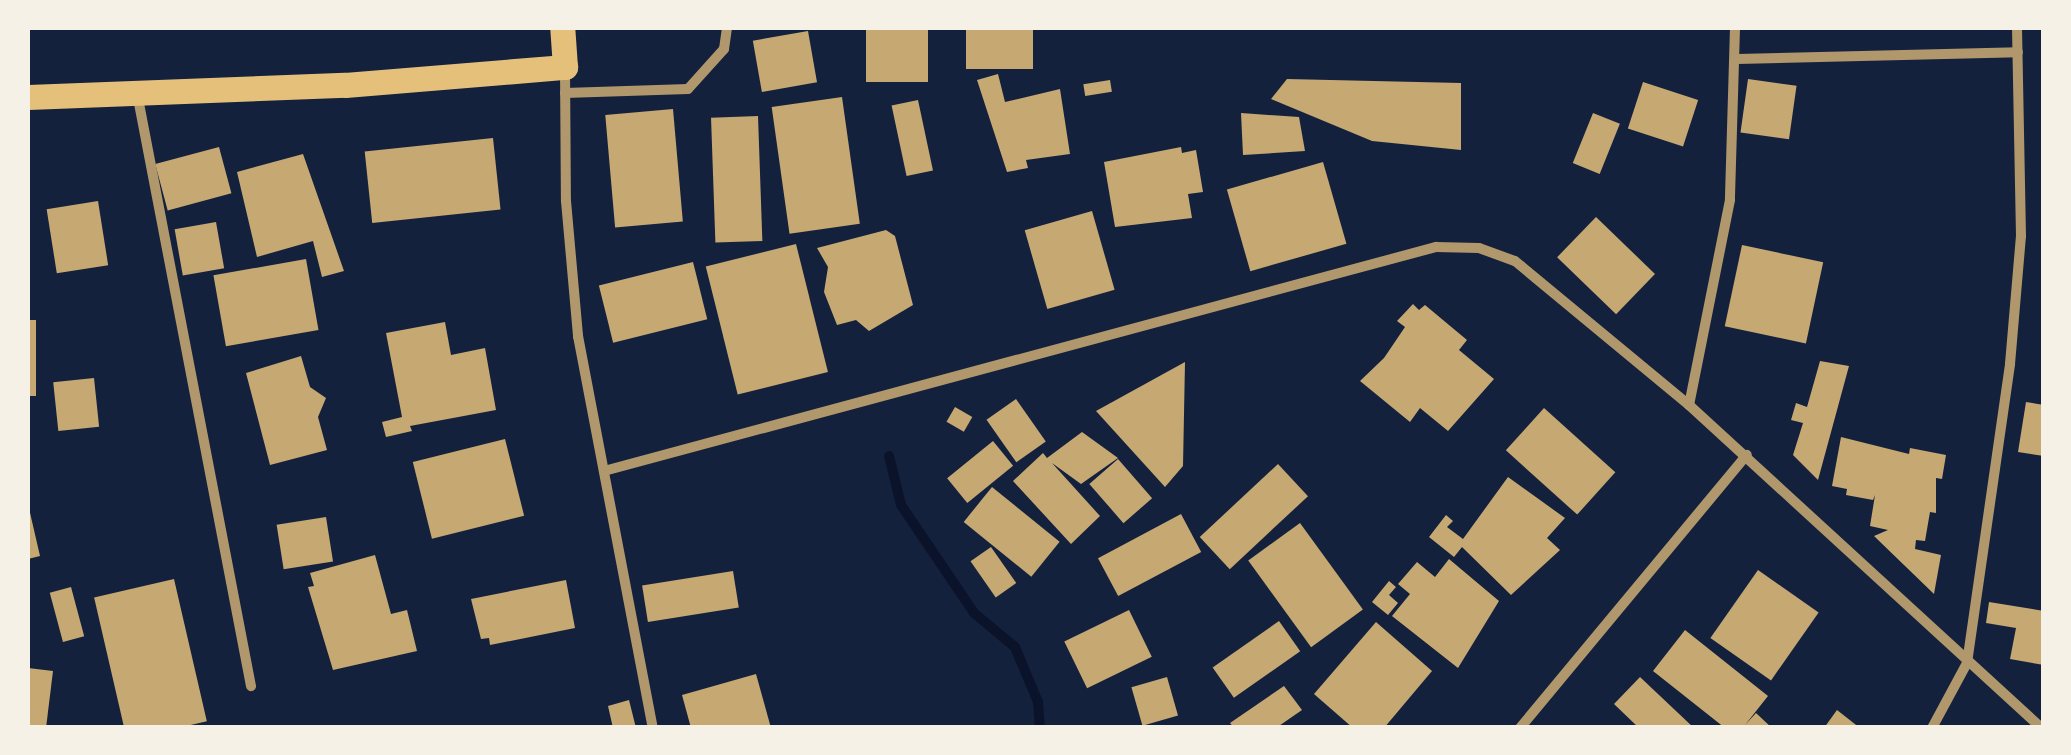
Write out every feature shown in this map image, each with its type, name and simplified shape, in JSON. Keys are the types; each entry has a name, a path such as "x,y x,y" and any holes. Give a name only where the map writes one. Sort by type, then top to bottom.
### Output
{"main road":[{"path":"28,97 345,86 565,67 562,28"}],"street":[{"path":"565,93 688,89 724,48 728,28"},
{"path":"1690,405 1730,200 1735,28"},
{"path":"1932,728 1967,663 2019,255 2018,28"},
{"path":"1737,59 2018,52"},
{"path":"565,67 573,288 653,728"},
{"path":"137,92 250,686"},
{"path":"604,470 1436,247 1480,248 1515,262 1690,405 2042,728"},
{"path":"1520,728 1747,455"}],"building":[{"path":"866,28 928,28 928,82 866,82"},
{"path":"966,28 1033,28 1033,69 966,69"},
{"path":"808,31 817,82 762,92 753,41"},
{"path":"998,74 1005,102 1060,89 1070,154 1026,160 1028,168 1007,172 977,80"},
{"path":"1287,79 1461,83 1461,150 1372,141 1271,99"},
{"path":"1748,79 1797,86 1789,139 1740,132"},
{"path":"1110,80 1112,92 1085,96 1083,84"},
{"path":"1643,82 1698,100 1683,147 1628,129"},
{"path":"842,97 860,224 790,234 772,107"},
{"path":"918,100 933,170 907,176 892,106"},
{"path":"673,109 683,222 615,227 605,115"},
{"path":"1241,113 1299,117 1305,151 1243,155"},
{"path":"1593,113 1620,124 1600,174 1573,163"},
{"path":"758,116 762,241 715,243 711,118"},
{"path":"493,138 501,210 372,223 365,151"},
{"path":"219,147 231,193 168,210 155,164"},
{"path":"1181,147 1182,153 1196,150 1203,192 1188,194 1192,218 1115,227 1104,162"},
{"path":"303,154 344,271 322,277 313,241 257,257 237,172"},
{"path":"1323,162 1346,244 1250,271 1227,190"},
{"path":"98,201 108,265 57,273 47,209"},
{"path":"1092,211 1115,290 1047,309 1025,230"},
{"path":"1596,217 1655,274 1616,314 1557,257"},
{"path":"216,222 224,268 183,276 175,229"},
{"path":"886,230 895,236 913,305 869,331 856,320 837,325 824,292 828,267 817,248"},
{"path":"796,244 828,372 738,395 706,266"},
{"path":"1742,245 1823,262 1806,343 1725,326"},
{"path":"306,259 319,330 226,346 213,275"},
{"path":"693,262 707,319 613,343 599,285"},
{"path":"1413,304 1419,310 1425,305 1467,340 1459,350 1494,379 1448,431 1420,408 1410,422 1360,381 1384,358 1405,327 1397,321"},
{"path":"28,320 36,320 36,396 28,396"},
{"path":"445,322 451,355 485,348 496,410 410,426 412,431 386,437 382,422 402,417 386,333"},
{"path":"301,356 310,387 326,398 318,417 327,450 270,465 246,373"},
{"path":"1820,361 1849,366 1818,480 1793,455 1803,423 1791,420 1796,403 1807,407"},
{"path":"1185,362 1183,466 1165,487 1096,411"},
{"path":"94,378 99,427 58,431 53,382"},
{"path":"1016,399 1046,442 1016,462 987,420"},
{"path":"2026,402 2044,405 2044,456 2018,452"},
{"path":"955,407 972,417 964,432 946,422"},
{"path":"1544,408 1615,472 1577,515 1506,450"},
{"path":"1082,432 1118,458 1081,484 1052,463 1100,516 1071,544 1013,481 1043,453 1047,458"},
{"path":"1841,437 1909,454 1910,448 1946,455 1942,479 1936,478 1936,513 1930,512 1925,541 1916,540 1915,549 1941,555 1934,594 1874,536 1888,530 1870,526 1875,495 1873,500 1846,495 1847,489 1832,486"},
{"path":"505,439 524,516 432,539 413,462"},
{"path":"993,441 1013,466 967,503 947,478"},
{"path":"1118,459 1152,498 1123,523 1089,484"},
{"path":"1278,464 1308,496 1230,569 1200,537"},
{"path":"1508,477 1565,518 1547,538 1560,550 1511,595 1462,547 1454,557 1429,537 1446,515 1453,521 1447,527 1463,539"},
{"path":"992,487 1060,542 1031,577 964,522"},
{"path":"28,504 40,556 28,559"},
{"path":"1181,514 1201,552 1118,596 1098,558"},
{"path":"326,517 333,561 284,569 277,525"},
{"path":"1300,523 1363,610 1311,647 1248,561"},
{"path":"991,547 1016,583 996,597 971,561"},
{"path":"375,555 391,614 407,610 417,651 333,670 308,587 314,586 310,573"},
{"path":"1449,559 1499,601 1458,668 1392,616 1410,594 1398,584 1417,562 1435,577"},
{"path":"1758,570 1819,612 1771,680 1710,638"},
{"path":"733,571 739,608 648,622 642,585"},
{"path":"174,579 207,721 178,728 124,728 94,597"},
{"path":"566,580 575,628 490,645 489,638 481,639 471,599"},
{"path":"1389,581 1396,587 1389,595 1398,603 1388,615 1372,602"},
{"path":"71,587 84,636 63,642 50,593"},
{"path":"1989,602 2044,611 2044,665 2010,659 2016,628 1986,623"},
{"path":"1129,610 1152,657 1087,688 1064,642"},
{"path":"1279,621 1300,651 1234,698 1213,667"},
{"path":"1376,622 1432,671 1384,728 1353,728 1314,694"},
{"path":"1685,630 1768,696 1745,725 1756,713 1772,728 1725,728 1653,671"},
{"path":"28,668 53,671 46,728 28,728"},
{"path":"756,674 771,728 691,728 682,695"},
{"path":"1167,677 1178,715 1142,726 1131,687"},
{"path":"1640,677 1694,728 1639,728 1614,704"},
{"path":"1284,686 1302,710 1276,728 1234,728 1230,723"},
{"path":"629,700 636,728 613,728 608,706"},
{"path":"1837,710 1860,728 1824,728"}],"waterway":[{"path":"889,456 901,505 974,613 1015,647 1038,702 1040,728"}]}
